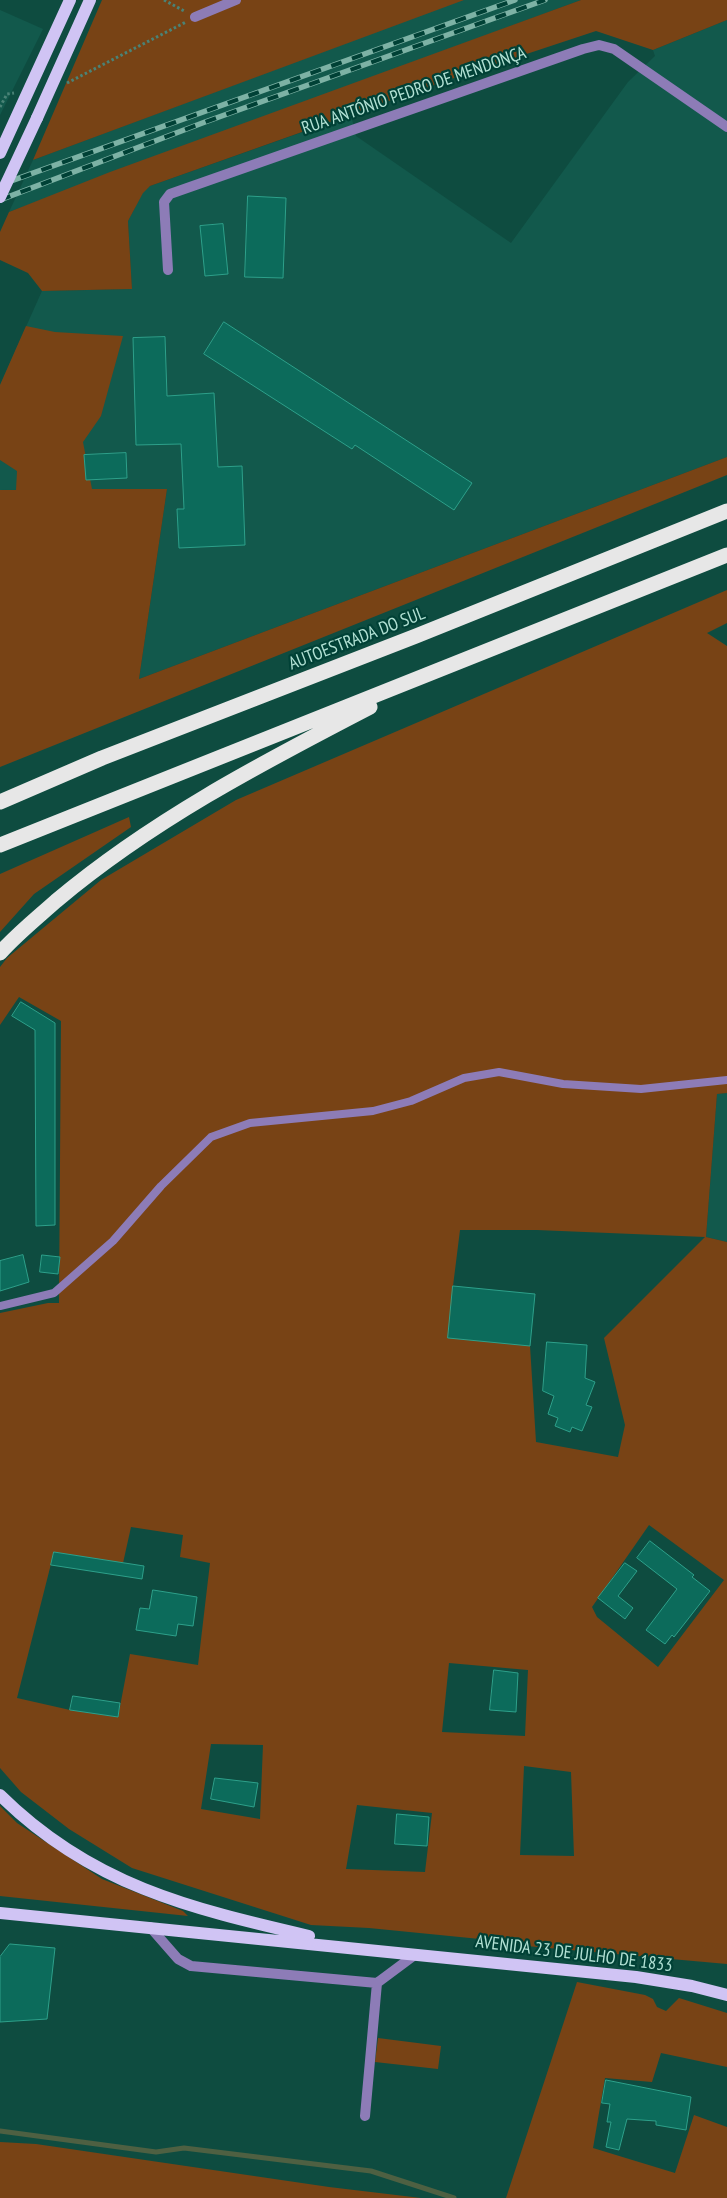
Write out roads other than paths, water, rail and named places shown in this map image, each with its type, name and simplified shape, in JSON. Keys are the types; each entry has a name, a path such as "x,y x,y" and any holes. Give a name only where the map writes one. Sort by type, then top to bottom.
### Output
{"highway":[{"name":"AUTOESTRADA DO SUL","path":"0,802 102,758 416,636 727,511"},
{"path":"0,845 727,555"},
{"path":"0,953 34,920 111,858 186,808 261,764 440,671"}],"main road":[{"path":"0,153 70,0"},
{"path":"0,197 90,0"},
{"path":"0,1796 30,1824 56,1843 84,1861 131,1886 210,1912 316,1938 337,1946"},
{"name":"AVENIDA 23 DE JULHO DE 1833","path":"0,1913 636,1977 727,1994"}],"street":[{"path":"195,17 236,0"},
{"name":"RUA ANTÓNIO PEDRO DE MENDONÇA","path":"168,270 164,202 170,194 583,48 599,45 614,49 727,128"},
{"path":"150,1927 178,1960 191,1966 377,1983 416,1954"},
{"path":"365,2116 377,1983"}],"lane":[{"path":"0,1306 54,1293 113,1241 161,1186 211,1137 250,1123 373,1111 411,1101 464,1078 499,1072 563,1084 641,1089 727,1080"}],"waterway":[{"path":"0,2131 156,2152 184,2148 371,2171 454,2198"}],"railway":[{"path":"0,185 515,0"},
{"path":"0,200 205,122 545,0"}]}
